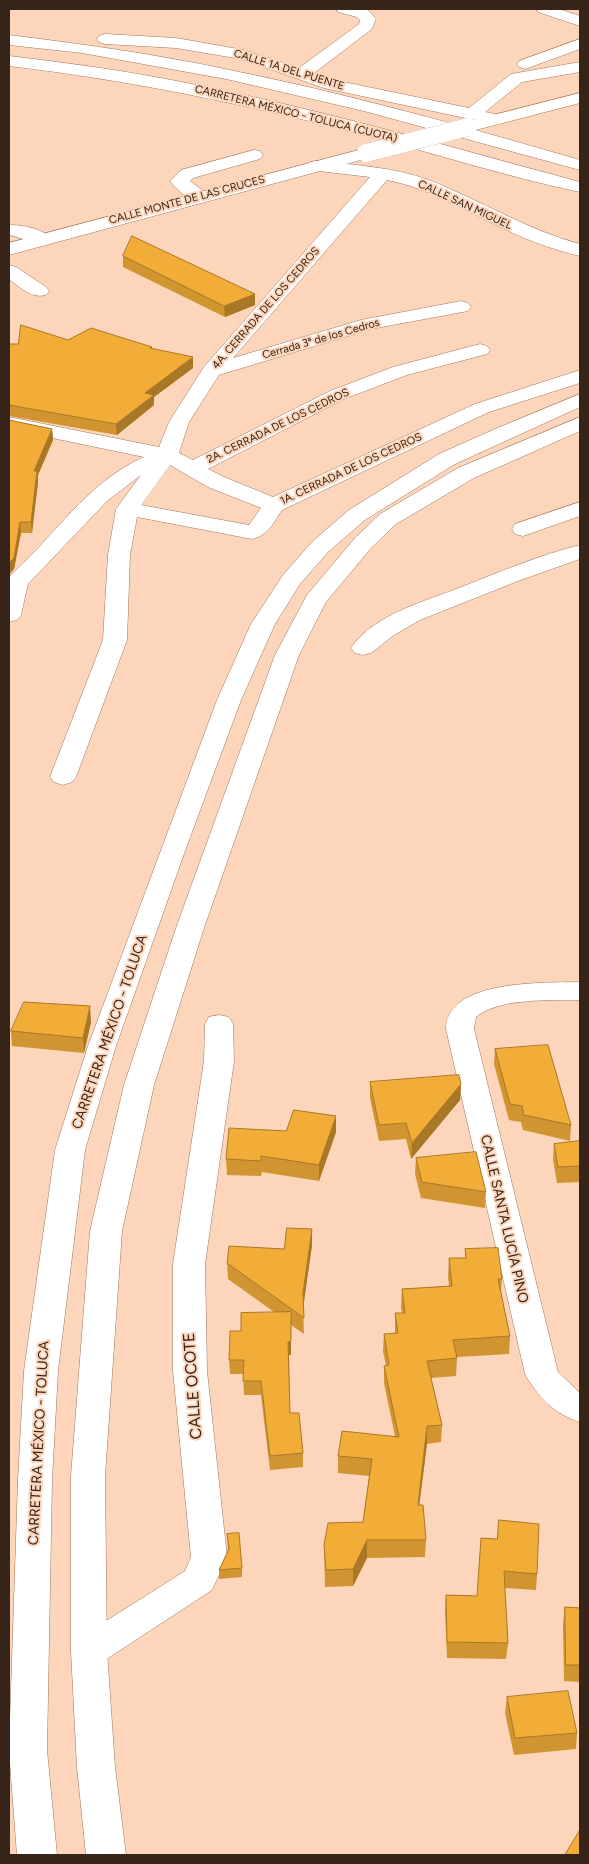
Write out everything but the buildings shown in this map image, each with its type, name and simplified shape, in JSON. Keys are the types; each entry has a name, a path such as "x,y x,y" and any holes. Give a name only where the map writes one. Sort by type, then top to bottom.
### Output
{"main road":[{"path":"302,74 366,26 368,19 362,13 344,9"},
{"path":"544,9 580,21"},
{"name":"CARRETERA MÉXICO - TOLUCA (CUOTA)","path":"9,40 108,46 354,102 580,165"},
{"name":"CALLE 1A DEL PUENTE","path":"108,46 176,42 244,55 330,84 470,120"},
{"path":"470,120 517,78 524,64 580,44"},
{"name":"CARRETERA MÉXICO - TOLUCA (CUOTA)","path":"9,61 104,72 228,96 309,115 580,187"},
{"path":"517,78 580,67"},
{"path":"470,120 498,120 580,98"},
{"name":"CALLE MONTE DE LAS CRUCES","path":"9,249 366,153 470,120"},
{"path":"202,197 179,181 187,174 254,155"},
{"name":"CALLE SAN MIGUEL","path":"316,166 383,174 421,184 460,200 525,233 580,250"},
{"name":"4A. CERRADA DE LOS CEDROS","path":"167,454 179,422 211,371 383,174"},
{"path":"9,230 22,231 42,239"},
{"path":"9,271 39,291"},
{"name":"Cerrada 3ª de los Cedros","path":"211,371 368,324 461,308"},
{"name":"2A. CERRADA DE LOS CEDROS","path":"192,469 337,395 400,370 480,350"},
{"name":"1A. CERRADA DE LOS CEDROS","path":"127,510 252,532 257,530 274,505 482,408 580,376"},
{"name":"CARRETERA MÉXICO - TOLUCA","path":"37,1855 28,1750 35,1480 41,1371 70,1150 102,1046 178,833 229,700 263,624 291,580 320,547 357,515 447,459 580,400"},
{"path":"9,423 167,454 216,482 274,505"},
{"path":"106,1855 96,1767 89,1651 88,1476 106,1231 139,1085 222,835 287,655 301,624 315,600 363,543 388,520 466,473 580,423"},
{"path":"63,777 115,640 119,555 127,510 167,454"},
{"path":"9,615 13,586 92,502 118,480 154,459 167,454"},
{"path":"524,529 580,509"},
{"path":"363,648 373,638 410,617 536,567 580,552"},
{"name":"CALLE SANTA LUCÍA PINO","path":"580,991 490,998 473,1004 463,1013 459,1022 460,1034 542,1374 550,1387 562,1398 580,1409"},
{"name":"CALLE OCOTE","path":"89,1651 199,1580 209,1557 190,1371 189,1264 219,1060 218,1024"}]}
